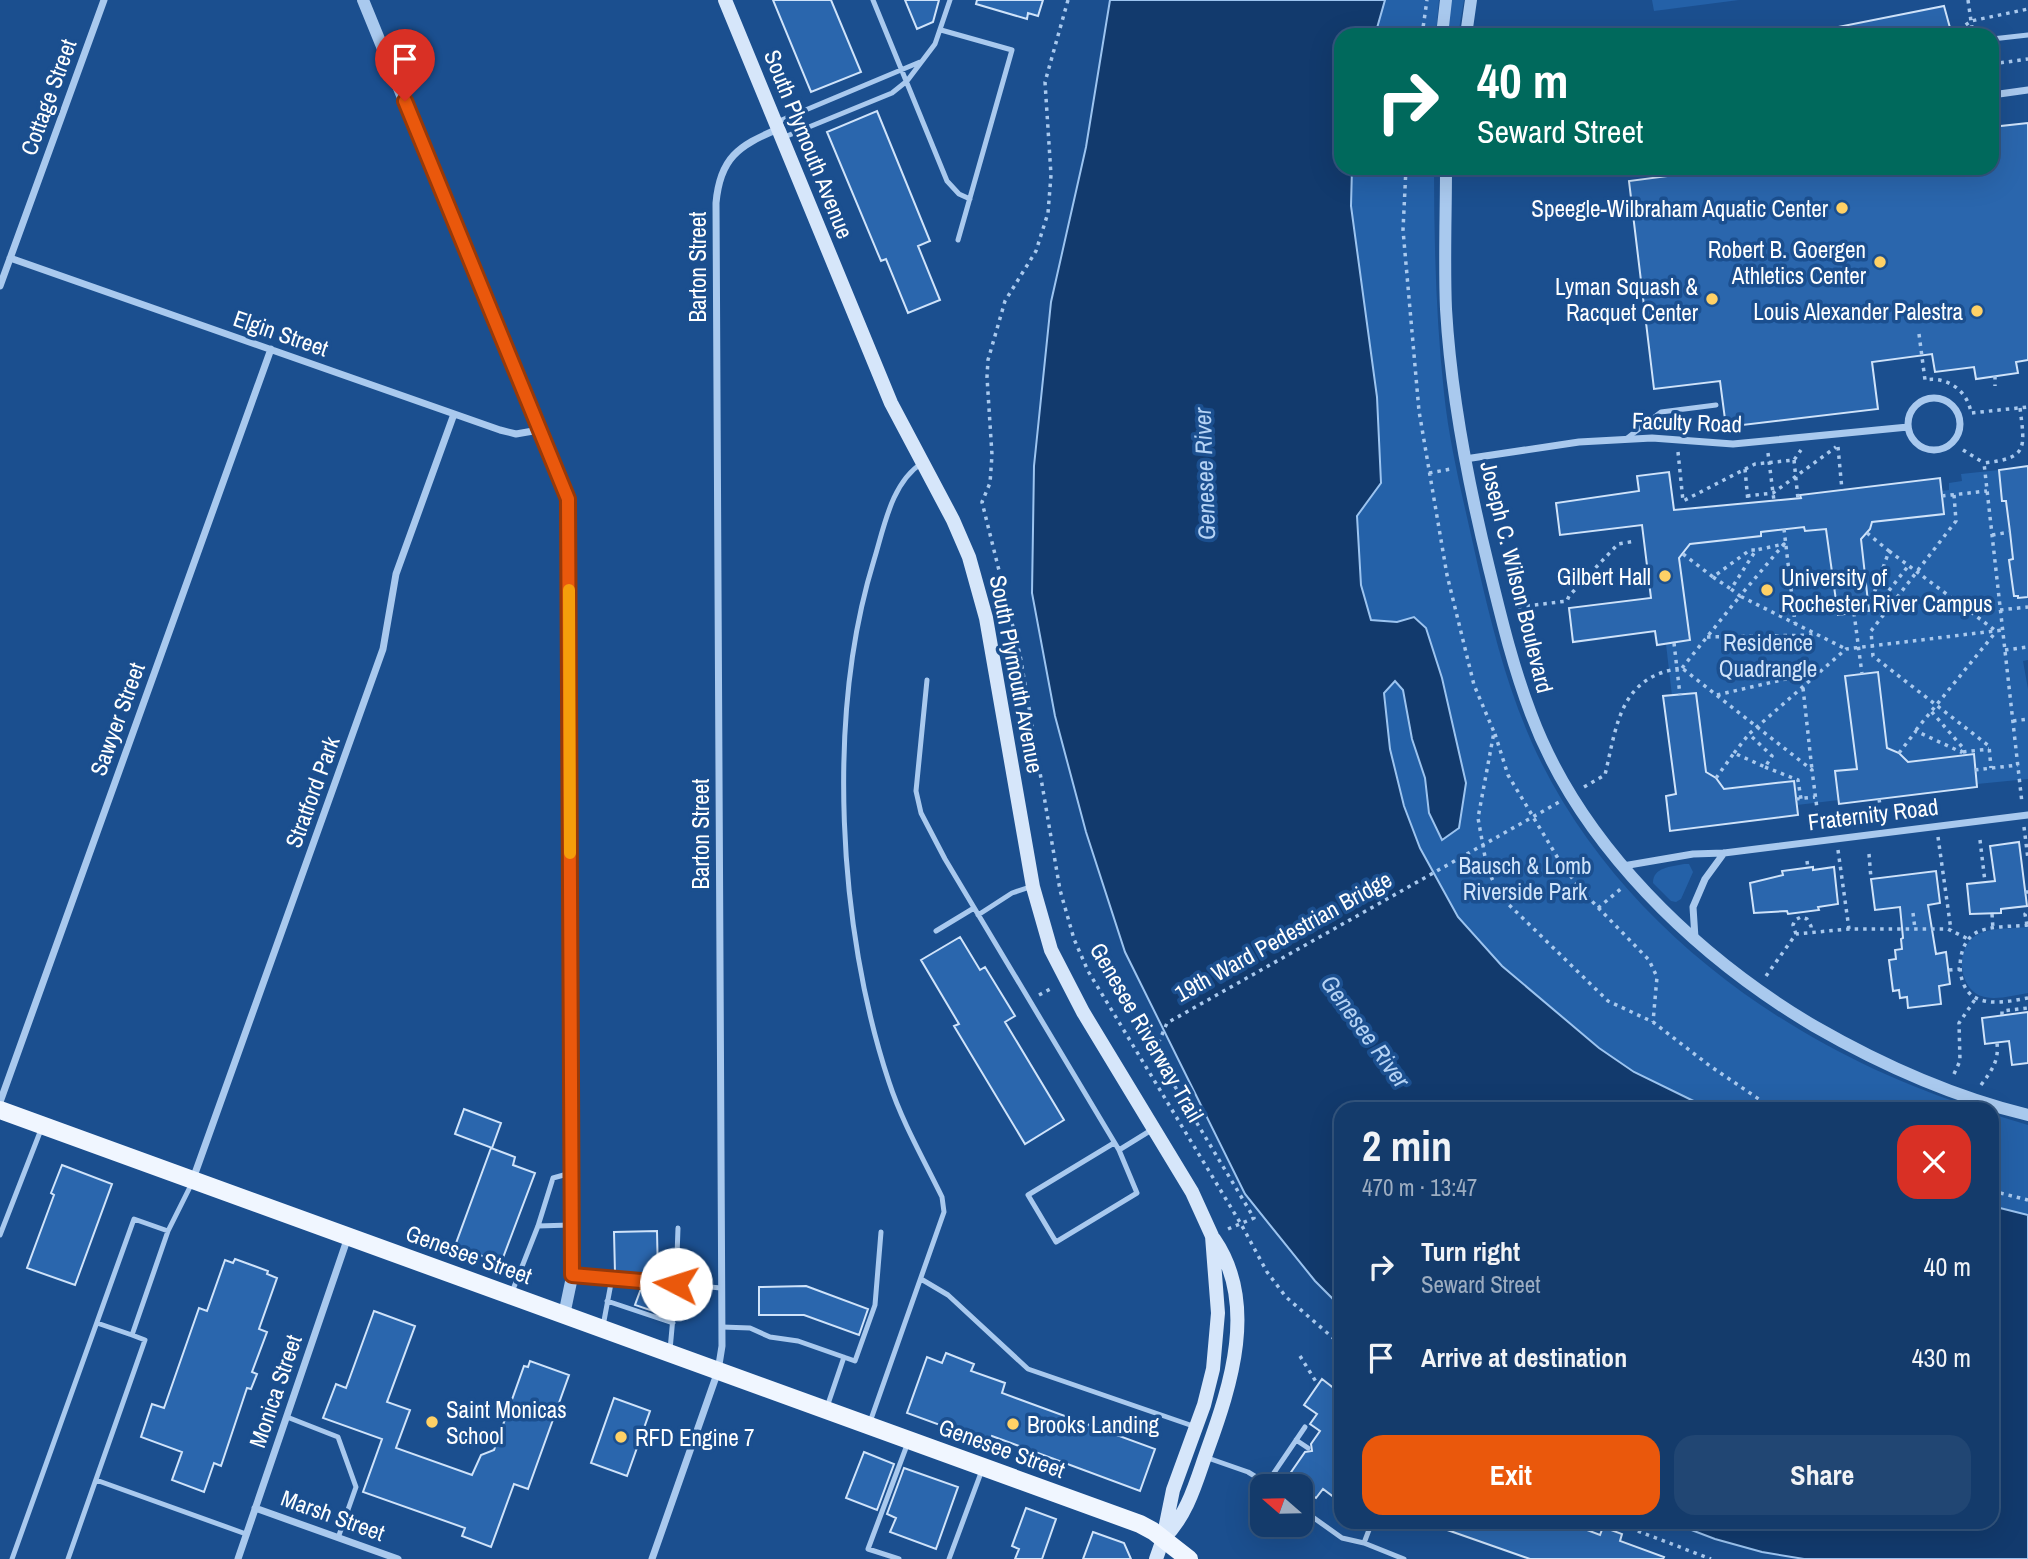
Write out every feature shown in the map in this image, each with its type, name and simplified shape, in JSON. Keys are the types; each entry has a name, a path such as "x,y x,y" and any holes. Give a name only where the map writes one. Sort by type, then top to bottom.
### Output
{"main road":[{"name":"South Plymouth Avenue","path":"725,0 891,403 961,538 981,598 1033,887 1049,943 1066,981 1192,1192 1230,1269 1236,1294 1237,1325 1232,1373 1185,1511 1163,1539"},
{"name":"Genesee Street","path":"0,1110 1140,1524 1189,1559"},
{"name":"South Plymouth Avenue","path":"1163,1539 1173,1490 1213,1369 1218,1334 1212,1236"},
{"path":"1156,1559 1163,1539"}],"street":[{"name":"Cottage Street","path":"0,286 104,0"},
{"path":"363,0 566,491 572,1275 564,1315"},
{"path":"1443,28 1446,0"},
{"path":"1467,28 1471,0"},
{"path":"1999,94 2028,90"},
{"name":"Barton Street","path":"652,1559 718,1371 721,1354 716,203 722,172 733,156 748,143 779,130"},
{"name":"Joseph C. Wilson Boulevard","path":"1446,175 1446,308 1461,464 1500,612 1532,717 1572,794 1622,866 1655,902 1695,940 1787,1009 1842,1042 1902,1070 1986,1102"},
{"name":"Elgin Street","path":"10,257 454,414 516,434 540,429"},
{"name":"Sawyer Street","path":"0,1102 271,349"},
{"path":"1934,397 1943,399 1956,409 1961,425 1954,442 1938,451 1921,447 1914,442 1908,427 1912,409 1934,397"},
{"name":"Stratford Park","path":"193,1180 383,649 396,573 454,414"},
{"name":"Faculty Road","path":"1461,464 1579,442 1652,438 1733,444 1908,427"},
{"name":"Fraternity Road","path":"1622,866 1693,854 1724,853 2028,815"},
{"path":"1695,940 1693,907 1705,879 1724,853"},
{"name":"Joseph C. Wilson Boulevard","path":"1999,1106 2028,1115"},
{"name":"Monica Street","path":"238,1559 348,1236"},
{"name":"Marsh Street","path":"255,1508 398,1559"}],"lane":[{"path":"873,0 947,181 959,194 970,199"},
{"path":"779,130 892,93 906,81 935,44 950,0"},
{"path":"941,30 1012,50 958,240"},
{"path":"1999,38 2028,35"},
{"path":"779,130 920,62"},
{"path":"1626,439 1661,412 1716,405"},
{"path":"869,1426 942,1220 943,1204 889,1083 871,1016 850,891 845,821 849,675 866,591 894,497 905,478 922,463"},
{"path":"927,681 916,783 919,806 937,846 1119,1150 1137,1193 1056,1242 1028,1195 1114,1143"},
{"path":"978,915 1013,894 1033,887"},
{"path":"936,931 974,908"},
{"path":"0,1235 43,1125"},
{"path":"1119,1150 1153,1129"},
{"path":"511,1296 553,1178 571,1173"},
{"path":"132,1335 169,1231 193,1180"},
{"path":"12,1559 134,1219 169,1231"},
{"path":"538,1226 572,1226"},
{"path":"670,1353 678,1228"},
{"path":"722,1327 750,1328 770,1337 798,1341 855,1361 873,1311 881,1232"},
{"path":"572,1275 721,1287"},
{"path":"602,1329 612,1278"},
{"path":"921,1279 948,1294 1028,1369 1196,1427"},
{"path":"607,1301 673,1323"},
{"path":"68,1559 145,1340 97,1323"},
{"path":"826,1410 844,1357"},
{"path":"287,1417 338,1437 356,1487 338,1538"},
{"path":"1275,1474 1305,1427"},
{"path":"899,1559 868,1549 909,1440"},
{"path":"1296,1440 1308,1448"},
{"path":"1205,1457 1252,1474"},
{"path":"949,1559 983,1467"},
{"path":"96,1480 246,1534"},
{"path":"1313,1517 1342,1538 1364,1543 1404,1559"},
{"path":"1364,1543 1369,1529"}],"path":[{"name":"Genesee Riverway Trail","path":"1068,0 1045,82 1051,176 1048,213 1036,251 1005,301 988,360 992,456 989,483 982,502 1020,655 1060,890 1074,939 1088,971 1241,1224 1267,1272 1286,1297 1334,1339"},
{"path":"1423,28 1427,0"},
{"path":"1968,0 1972,28"},
{"path":"1961,28 1971,21 2028,9"},
{"path":"1999,63 2028,59"},
{"path":"1919,334 1925,380 1935,378 1959,389 1970,402 1972,413 2028,407"},
{"path":"1995,376 1995,386"},
{"path":"1963,450 1984,463 2008,460 2018,455 2023,435 2020,408"},
{"path":"1748,496 1773,494 1838,445 1842,490"},
{"path":"1798,499 1794,460 1801,449"},
{"path":"1678,450 1684,509"},
{"path":"1768,453 1774,501"},
{"path":"1683,501 1755,464 1794,460"},
{"path":"1984,463 2022,806"},
{"path":"1429,473 1461,464"},
{"path":"1745,469 1748,502"},
{"path":"1942,496 1987,491"},
{"path":"1954,495 1956,521 1871,631 1873,656 1989,746 1991,768"},
{"path":"1784,529 1795,623"},
{"path":"1992,535 2010,532"},
{"path":"1867,533 1996,631"},
{"path":"1518,607 1567,601 1618,544 1636,541"},
{"path":"1713,577 1750,550 1784,544"},
{"path":"1582,788 1605,775 1624,704 1649,677 1680,668 1784,544"},
{"path":"1731,589 1756,550"},
{"path":"1889,551 1871,602 1876,607 1909,565"},
{"path":"1683,554 1740,596 1846,649"},
{"path":"2000,610 2028,607"},
{"path":"1854,613 1862,674"},
{"path":"1716,778 1748,734 1846,649 2003,630"},
{"path":"1899,754 1996,631"},
{"path":"1707,637 1819,635"},
{"path":"1674,643 1680,668 1680,695"},
{"path":"2005,650 2028,647"},
{"path":"1680,668 1812,770"},
{"path":"1717,695 1823,670"},
{"path":"1803,688 1819,824"},
{"path":"1931,711 1964,749 1961,752"},
{"path":"2013,721 2028,719"},
{"path":"1916,731 1961,752 1989,749"},
{"path":"1494,732 1508,775 1562,865 1598,908 1650,960 1657,977 1653,1022"},
{"path":"1748,734 1772,756 1765,767"},
{"path":"1734,753 1798,780 1799,799 1816,797"},
{"path":"1976,770 2018,765"},
{"path":"1879,799 1882,817"},
{"name":"19th Ward Pedestrian Bridge","path":"1241,1224 1254,1218 1162,1065 1158,1044 1163,1030 1173,1018 1562,800"},
{"path":"2024,825 2028,859"},
{"path":"1937,835 1951,930"},
{"path":"1980,840 1985,882"},
{"path":"1838,848 1849,929"},
{"path":"1869,854 1871,879"},
{"path":"1807,862 1808,868"},
{"path":"1598,908 1633,879"},
{"path":"1938,888 1945,888"},
{"path":"2028,911 2025,914 2027,925 1976,932 1968,939 1961,957 1960,969 1967,988 1976,998 1987,1002 2028,998"},
{"path":"1913,913 1915,929"},
{"path":"1992,914 1993,929"},
{"path":"1796,934 1793,925 1801,915 1807,919 1811,932"},
{"path":"1766,976 1796,934 1849,929 1951,930 1968,939"},
{"path":"1948,970 1960,969"},
{"path":"1030,1002 1088,971"},
{"path":"1954,1074 1960,1061 1959,1023 1976,998"},
{"path":"2000,1002 2002,1013 2028,1008"},
{"path":"1981,1084 1999,1057 1997,1042"},
{"path":"1999,1193 2028,1200"},
{"path":"1228,1229 1241,1224"},
{"path":"1300,1356 1318,1385"},
{"path":"1632,1529 1711,1559"}],"green space":[{"path":"1385,0 1439,0 1437,28 1377,28"},
{"path":"1451,0 1464,0 1459,28 1449,28"},
{"path":"1652,0 1739,0 1654,11"},
{"name":"Bausch & Lomb Riverside Park","path":"1352,175 1434,175 1441,365 1450,436 1463,499 1489,614 1512,690 1542,764 1578,825 1621,882 1670,933 1725,979 1784,1020 1846,1055 1911,1085 1958,1102 1696,1102 1634,1072 1599,1048 1502,966 1458,917 1420,848 1404,806 1390,749 1384,693 1395,681 1403,690 1412,739 1425,778 1429,813 1459,828 1466,783 1413,618 1397,622 1371,620 1361,585 1357,516 1381,483 1377,397 1351,206"},
{"name":"Residence Quadrangle","path":"1999,470 2013,559 2009,560 2014,596 2028,594 2028,660 2023,661 2028,689 2028,779 1977,784 1973,754 1905,762 1887,750 1877,672 1846,676 1857,769 1836,771 1839,800 1797,805 1794,781 1722,789 1716,778 1706,773 1696,693 1672,696 1666,644 1690,640 1679,555 1687,550 1690,544 1761,536 1761,532 1804,527 1805,531 1826,529 1838,615 1869,611 1861,538 1870,529 1872,522 1944,514 1941,491 1949,490 1949,483 1962,481 1961,474"},
{"path":"1689,864 1693,872 1681,899 1671,901 1653,883 1654,878 1659,871"},
{"path":"2028,927 2028,993 1995,998 1976,994 1962,970 1968,942 1987,931"},
{"path":"1999,1116 2028,1125 2028,1215 1999,1208"}],"water":[{"name":"Genesee River","path":"1110,0 1385,0 1377,28 1334,28 1334,175 1352,175 1351,206 1377,397 1381,483 1357,516 1361,585 1371,620 1397,622 1414,617 1426,628 1442,678 1466,783 1459,828 1442,840 1429,813 1425,778 1412,739 1403,690 1395,681 1384,693 1390,749 1404,806 1420,848 1458,917 1502,966 1599,1048 1634,1072 1696,1102 1334,1102 1334,1300 1315,1281 1245,1194 1125,952 1086,832 1055,716 1032,593 1034,466 1051,302 1086,147"},
{"path":"1999,1208 2028,1215 2028,1559 1804,1559 1762,1552 1689,1529 1999,1529"}],"building":[{"path":"773,0 831,0 861,72 811,92"},
{"path":"905,0 939,0 933,22 917,29"},
{"path":"977,0 1043,0 1038,16 1028,13 1027,19 976,4"},
{"path":"1944,6 1950,28 1838,28"},
{"path":"877,111 930,241 918,246 940,300 908,313 886,259 881,261 827,132"},
{"path":"2028,123 2028,360 2016,362 2018,373 1976,379 1974,367 1935,372 1932,354 1872,362 1878,409 1726,427 1720,381 1654,389 1629,181 1675,175 1999,175 1999,126"},
{"path":"2028,466 2028,597 2018,598 2014,596 2009,560 2013,559 2010,532 2006,501 2002,501 1999,470"},
{"name":"Gilbert Hall","path":"1669,472 1674,510 1801,498 1800,495 1940,478 1944,514 1872,522 1870,529 1861,539 1869,611 1838,615 1826,529 1805,531 1804,527 1761,532 1761,536 1690,544 1679,558 1690,640 1657,645 1655,631 1573,642 1569,608 1651,598 1642,525 1560,535 1556,503 1639,491 1637,476"},
{"path":"1878,672 1887,748 1899,753 1908,762 1974,754 1977,787 1839,804 1835,771 1857,769 1845,676"},
{"path":"1696,693 1706,772 1716,778 1724,789 1794,781 1798,815 1670,831 1666,796 1676,794 1663,696"},
{"path":"2019,842 2027,906 2001,909 2001,913 1970,914 1967,884 1995,881 1990,846"},
{"path":"1813,867 1813,870 1834,867 1838,904 1818,907 1819,910 1788,914 1787,911 1754,913 1750,883 1783,875 1782,871"},
{"path":"1936,871 1940,903 1928,905 1936,954 1946,952 1950,984 1939,986 1941,1004 1908,1008 1907,997 1900,998 1899,990 1893,991 1889,960 1896,959 1895,950 1902,949 1900,907 1875,910 1871,879"},
{"path":"960,937 980,970 985,967 1015,1016 1005,1022 1064,1120 1025,1144 954,1026 959,1024 921,960"},
{"path":"2028,1012 2028,1063 2012,1065 2009,1041 1985,1044 1982,1018"},
{"path":"464,1109 501,1123 492,1148 455,1134"},
{"path":"491,1148 515,1157 513,1165 535,1173 501,1263 455,1246"},
{"path":"62,1165 112,1184 75,1285 27,1268"},
{"path":"657,1231 658,1277 615,1273 614,1232"},
{"path":"235,1259 268,1271 267,1274 277,1278 259,1329 267,1332 252,1372 257,1374 251,1389 247,1388 221,1466 214,1463 204,1492 172,1480 182,1452 141,1437 152,1404 164,1408 199,1308 207,1311 225,1260 233,1263"},
{"path":"642,1286 659,1288 662,1293 656,1312 635,1305"},
{"path":"806,1286 868,1309 859,1335 804,1315 759,1315 759,1287"},
{"path":"374,1311 415,1326 387,1402 410,1410 396,1448 472,1475 481,1455 494,1450 524,1366 528,1367 530,1361 569,1375 528,1489 514,1484 491,1547 462,1536 465,1528 363,1492 382,1439 323,1418 336,1384 346,1388"},
{"name":"Brooks Landing","path":"946,1353 974,1364 971,1371 1005,1383 1002,1393 1155,1449 1140,1491 992,1436 989,1443 907,1413 927,1357 942,1363"},
{"path":"1322,1379 1334,1388 1334,1497 1323,1489 1316,1498 1313,1496 1313,1474 1290,1474 1305,1452 1312,1451 1311,1444 1320,1431 1310,1424 1317,1414 1304,1405"},
{"name":"RFD Engine 7","path":"614,1398 650,1411 627,1476 591,1463"},
{"path":"864,1452 894,1464 877,1510 846,1498"},
{"path":"904,1468 958,1487 936,1549 890,1532 896,1518 887,1514"},
{"path":"1026,1508 1056,1519 1042,1559 1015,1559 1019,1549 1012,1546"},
{"path":"1444,1529 1584,1529 1600,1535 1602,1529 1608,1529 1622,1534 1620,1541 1664,1557 1663,1559 1530,1559"},
{"path":"1093,1532 1124,1543 1131,1559 1083,1559"}],"slow traffic":[{"path":"569,590 570,853"}],"place":[{"name":"Speegle-Wilbraham Aquatic Center","path":"1842,208"},
{"name":"Robert B. Goergen Athletics Center","path":"1880,262"},
{"name":"Lyman Squash & Racquet Center","path":"1712,299"},
{"name":"Louis Alexander Palestra","path":"1977,311"},
{"name":"Gilbert Hall","path":"1665,576"},
{"name":"University of Rochester River Campus","path":"1767,590"},
{"name":"Saint Monicas School","path":"432,1422"},
{"name":"Brooks Landing","path":"1013,1424"},
{"name":"RFD Engine 7","path":"621,1437"}],"route":[{"path":"405,101 568,499 572,1275 676,1284"}]}
